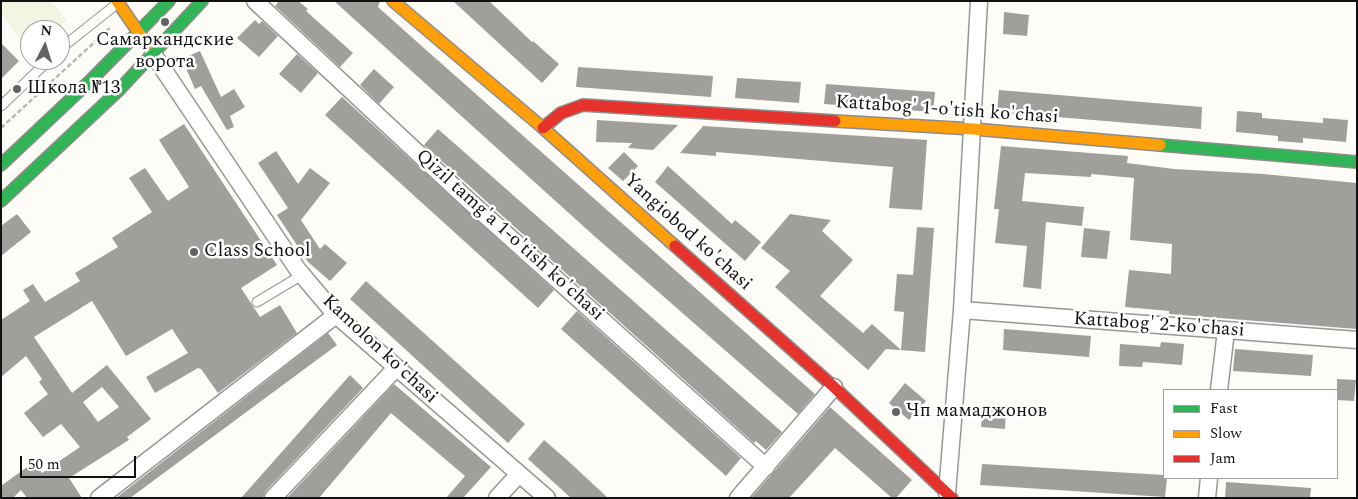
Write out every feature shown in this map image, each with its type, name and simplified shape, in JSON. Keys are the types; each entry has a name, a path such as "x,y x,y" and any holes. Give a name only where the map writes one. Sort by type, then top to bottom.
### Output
{"street":[{"path":"1,165 169,1"},
{"path":"1,201 92,116 202,1"},
{"name":"Qizil tamg'a 1-o'tish ko'chasi","path":"255,1 467,199 766,467"},
{"name":"Yangiobod ko'chasi","path":"393,1 543,128 834,387 950,496"},
{"path":"950,496 979,1"},
{"path":"119,2 153,54"},
{"name":"Kamolon ko'chasi","path":"153,54 302,275 336,315 547,498"},
{"name":"Kattabog' 1-o'tish ko'chasi","path":"543,128 560,111 583,105 973,129 1357,162"},
{"name":"Kattabog' 2-ko'chasi","path":"962,310 1357,340"},
{"path":"100,498 336,315"},
{"path":"1219,389 1226,331"},
{"path":"273,498 396,368"},
{"path":"738,498 834,387"},
{"path":"497,498 520,474"},
{"path":"1206,498 1209,479"}],"lane":[{"path":"70,41 119,2"},
{"path":"1,106 39,70"},
{"path":"257,302 302,275"}],"path":[{"path":"1,128 112,26"}],"green space":[{"path":"1,1 52,1 67,20 20,20 20,39 1,14"}],"building":[{"path":"279,1 298,1 308,9 306,11 353,53 340,67 275,6"},
{"path":"334,1 380,1 378,7 815,394 798,414 592,234"},
{"path":"453,1 489,1 532,42 559,64 542,83"},
{"path":"1004,12 1029,15 1027,36 1003,34"},
{"path":"255,20 259,24 262,21 278,36 259,57 237,38"},
{"path":"1,43 19,61 1,79"},
{"path":"200,51 221,97 234,89 245,107 230,116 234,127 227,130 201,86 195,89 182,59"},
{"path":"297,54 318,73 301,93 279,74"},
{"path":"578,67 713,76 711,97 576,87"},
{"path":"374,69 394,87 379,104 360,85"},
{"path":"737,78 801,82 799,103 735,98"},
{"path":"826,84 935,92 933,112 824,104"},
{"path":"999,90 1202,107 1201,129 997,112"},
{"path":"342,97 554,290 538,308 325,115"},
{"path":"1237,111 1262,113 1262,118 1323,123 1323,118 1348,120 1346,142 1303,138 1303,143 1278,141 1278,136 1236,132"},
{"path":"597,120 678,125 653,150 628,148 632,143 596,142"},
{"path":"184,124 277,265 241,288 260,317 280,305 297,333 218,393 201,369 198,368 155,393 146,377 188,353 172,329 126,356 92,301 34,337 72,393 107,365 151,419 127,437 129,440 69,478 82,498 27,498 21,490 13,498 1,498 1,486 34,462 42,473 80,447 61,424 43,437 24,413 48,394 39,382 42,379 26,356 1,377 1,320 30,301 23,290 33,284 45,302 80,281 75,273 118,247 112,238 152,212 129,178 145,168 168,201 189,187 159,140","holes":["102,387 119,407 98,422 83,402"]},
{"path":"703,126 927,140 922,210 889,208 893,167 716,152 716,156 680,153"},
{"path":"438,129 782,432 766,450 756,441 754,443 424,145"},
{"path":"1001,146 1128,156 1127,163 1174,169 1263,174 1357,183 1357,329 1169,314 1169,311 1125,307 1129,270 1171,274 1172,244 1130,240 1134,178 1091,174 1091,177 1025,173 1022,201 1084,207 1082,226 1046,222 1041,289 1023,287 1027,246 995,243 999,209 994,209"},
{"path":"276,151 298,184 310,168 330,183 301,220 320,249 325,244 347,263 330,281 308,262 277,215 288,208 258,163"},
{"path":"624,152 638,166 623,181 608,168"},
{"path":"668,166 732,224 735,220 761,242 745,261 655,182"},
{"path":"17,214 31,232 1,256 1,226"},
{"path":"790,214 831,220 822,231 853,260 820,296 863,333 872,324 901,350 904,312 894,311 897,274 913,275 917,227 934,228 925,352 886,349 868,370 775,287 790,271 761,248"},
{"path":"1084,228 1110,231 1107,259 1081,257"},
{"path":"366,281 525,424 508,443 350,299"},
{"path":"577,311 741,458 726,476 561,329"},
{"path":"1004,329 1091,336 1089,357 1003,350"},
{"path":"328,333 337,345 130,498 116,498"},
{"path":"1161,342 1184,344 1182,365 1143,362 1142,367 1119,366 1120,344 1160,347"},
{"path":"1235,349 1313,355 1311,376 1233,371"},
{"path":"350,375 363,388 266,491 263,498 241,498"},
{"path":"1337,379 1356,380 1354,401 1338,400"},
{"path":"905,383 926,401 909,420 889,403"},
{"path":"394,384 491,467 463,498 446,498 465,476 391,413 319,498 287,498"},
{"path":"983,406 1006,408 1005,429 981,427"},
{"path":"830,407 912,480 896,498 892,498 835,448 789,498 751,498"},
{"path":"544,440 608,498 571,498 528,459"},
{"path":"982,464 1163,475 1163,479 1167,479 1165,497 980,485"},
{"path":"1226,482 1311,488 1310,498 1225,498"}],"traffic: fast":[{"path":"1,165 92,79 169,1"},
{"path":"1,201 118,91 202,1"},
{"path":"1160,145 1357,162"}],"traffic: slow":[{"path":"117,1 147,45"},
{"path":"393,1 543,128 675,246"},
{"path":"835,121 973,129 1160,145"}],"traffic: jam":[{"path":"543,128 561,113 583,105 835,121"},
{"path":"675,246 834,387 952,498"}],"place":[{"name":"Самаркандские ворота","path":"165,22"},
{"name":"Школа №13","path":"17,89"},
{"name":"Class School","path":"194,252"},
{"name":"Чп мамаджонов","path":"896,412"}]}
